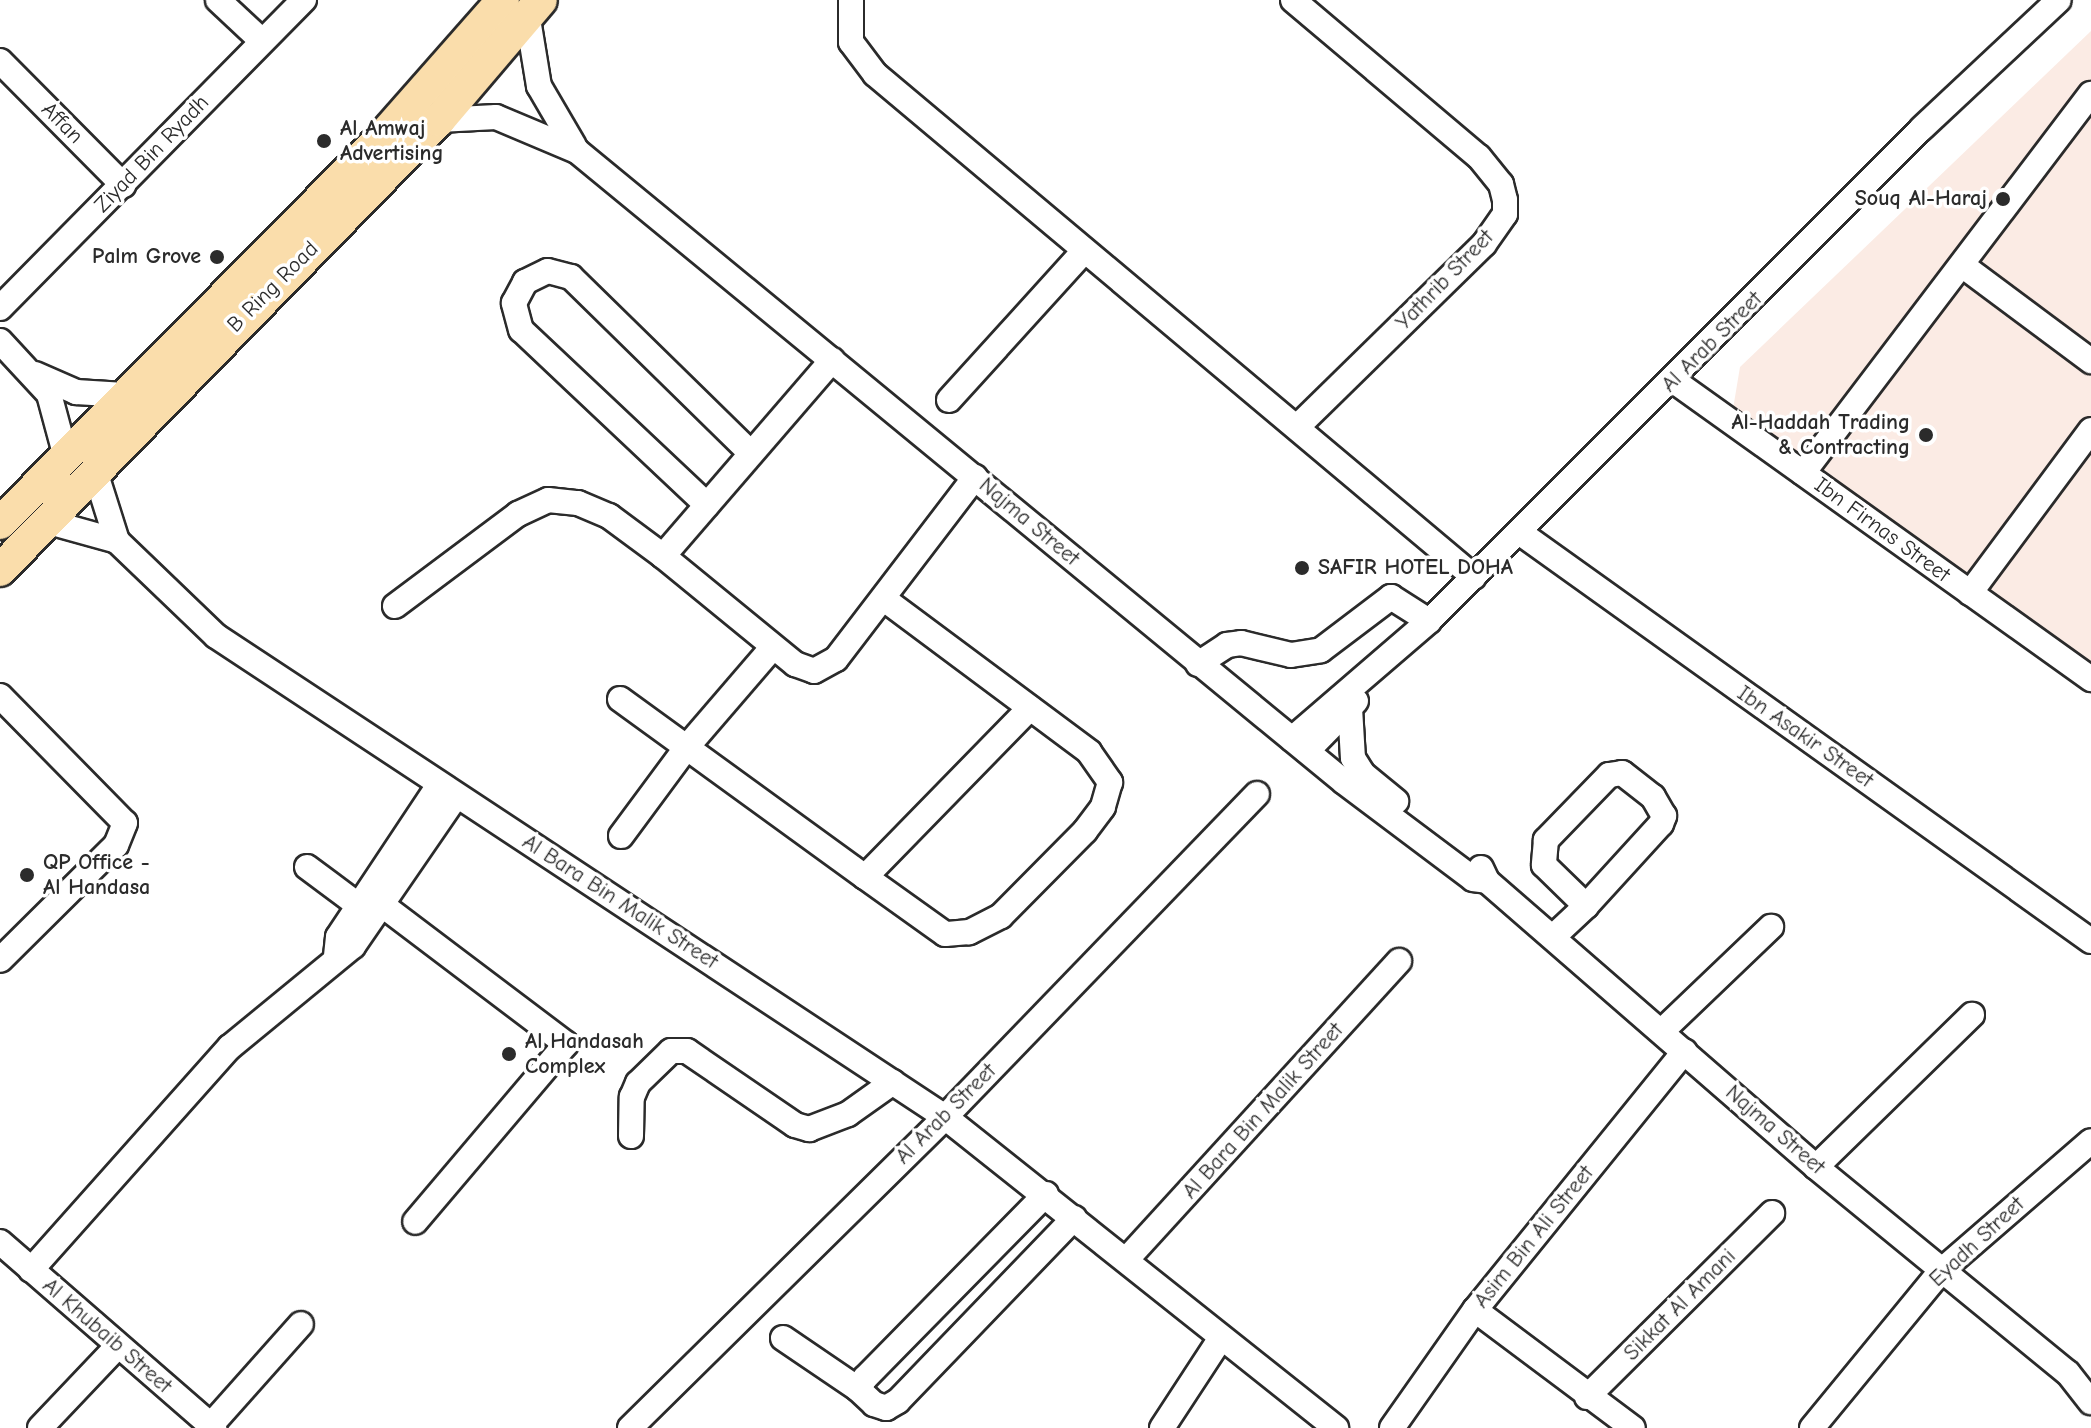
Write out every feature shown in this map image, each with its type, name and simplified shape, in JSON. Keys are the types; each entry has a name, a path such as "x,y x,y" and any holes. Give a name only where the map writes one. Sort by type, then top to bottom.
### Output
{"main road":[{"name":"B Ring Road","path":"0,523 80,463 439,120 524,6"},
{"name":"B Ring Road","path":"0,570 45,521 125,395 384,135 524,6"}],"street":[{"path":"218,0 262,41"},
{"name":"Ziyad Bin Ryadh","path":"0,308 304,0"},
{"path":"851,0 851,42 860,58 1084,251 1299,425 1474,577"},
{"name":"Al Arab Street","path":"1300,745 1349,685 1364,682 1429,621 1674,381 1922,128 2059,0"},
{"name":"Yathrib Street","path":"1296,1 1479,157 1501,184 1505,214 1484,244 1299,425"},
{"name":"Najma Street","path":"524,6 539,86 577,151"},
{"name":"Affan","path":"0,61 123,185"},
{"path":"1803,473 2091,94"},
{"name":"Najma Street","path":"439,120 496,117 577,151 1198,664 1300,745 1351,774 1473,879 1487,881 1816,1167 1941,1271 2079,1377 2091,1402"},
{"path":"949,400 1084,251"},
{"path":"1962,265 2091,361"},
{"path":"707,505 521,330 514,311 518,292 534,276 548,271 571,277 723,420 751,453"},
{"path":"0,341 35,374 76,392 125,395"},
{"path":"663,556 832,360"},
{"name":"Al Bara Bin Malik Street","path":"35,374 57,411 117,541 216,636 945,1117 1046,1194 1336,1428"},
{"name":"Ibn Firnas Street","path":"1674,381 2091,679"},
{"path":"723,420 779,421"},
{"path":"1970,593 2091,430"},
{"path":"395,606 518,514 548,500 578,503 609,516 663,556 773,647 814,671 836,659 975,477"},
{"name":"Al Bara Bin Malik Street","path":"45,521 117,541"},
{"name":"Ibn Asakir Street","path":"1519,532 2091,941"},
{"path":"1198,664 1227,645 1241,643 1291,655 1321,650 1391,597 1429,621"},
{"path":"620,699 926,924 945,934 969,932 1001,916 1085,831 1103,807 1110,782 1103,766 884,599"},
{"path":"621,836 686,748 773,647"},
{"name":"Al Arab Street","path":"1300,745 1350,708 1364,692 1364,682"},
{"path":"0,696 125,823 116,845 0,960"},
{"path":"865,877 1030,708"},
{"path":"1350,708 1351,774"},
{"path":"1553,937 1586,906 1664,816 1653,797 1622,773 1609,775 1546,840 1544,865 1586,906"},
{"path":"31,1270 230,1047 336,956 353,946 369,905 447,791"},
{"name":"Al Arab Street","path":"630,1428 945,1117 1257,794"},
{"path":"307,867 369,905 566,1044 415,1222"},
{"path":"1662,1031 1771,927"},
{"name":"Al Bara Bin Malik Street","path":"1126,1260 1399,961"},
{"path":"1816,1167 1972,1015"},
{"path":"631,1136 632,1097 638,1083 671,1051 687,1051 795,1125 809,1129 848,1114 893,1082"},
{"name":"Asim Bin Ali Street","path":"1392,1428 1475,1310 1685,1051"},
{"name":"Eyadh Street","path":"1812,1428 1941,1271 2091,1141"},
{"path":"858,1389 887,1352 1046,1194"},
{"name":"Sikkat Al Amani","path":"1587,1397 1772,1213"},
{"path":"783,1338 858,1389 880,1408 893,1406 1074,1218"},
{"name":"Al Khubaib Street","path":"0,1242 117,1347 213,1427"},
{"path":"1475,1310 1587,1397 1633,1428"},
{"path":"213,1427 301,1324"},
{"path":"1162,1428 1221,1338"},
{"path":"40,1428 117,1347"}],"shaded area":[{"name":"Souq Al-Haraj","path":"2091,31 2091,666 1733,409 1740,367"}],"place":[{"name":"Al Amwaj Advertising","path":"324,141"},
{"name":"Souq Al-Haraj","path":"2003,199"},
{"name":"Palm Grove","path":"217,257"},
{"name":"Al-Haddah Trading & Contracting","path":"1926,435"},
{"name":"SAFIR HOTEL DOHA","path":"1302,568"},
{"name":"QP Office - Al Handasa","path":"27,875"},
{"name":"Al Handasah Complex","path":"509,1054"}]}
